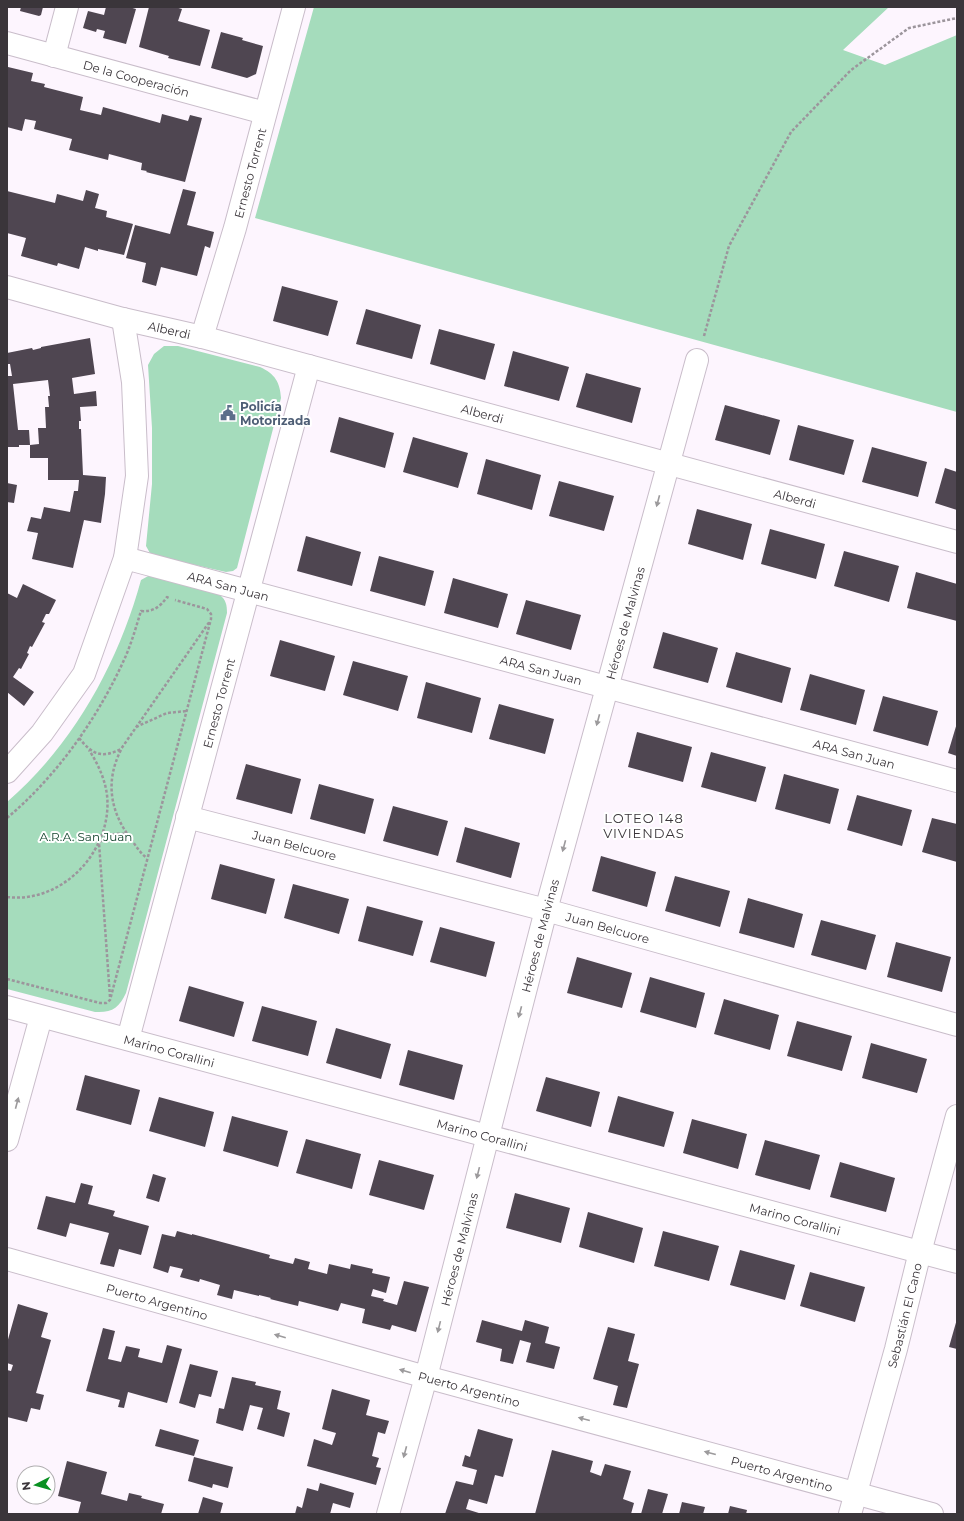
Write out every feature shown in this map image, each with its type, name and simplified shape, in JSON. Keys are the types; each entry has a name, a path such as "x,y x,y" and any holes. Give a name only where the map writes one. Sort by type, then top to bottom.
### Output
{"street":[{"path":"54,56 67,7"},
{"name":"Ernesto Torrent","path":"202,337 235,228 294,7"},
{"name":"De la Cooperación","path":"7,43 265,113"},
{"name":"Alberdi","path":"7,287 123,319 202,337 957,542"},
{"path":"7,772 42,733 84,674 125,558 137,476 133,382 123,319"},
{"name":"Héroes de Malvinas","path":"388,1514 426,1377 546,910 697,360"},
{"name":"Ernesto Torrent","path":"128,1039 309,366"},
{"name":"ARA San Juan","path":"125,558 957,781"},
{"name":"Juan Belcuore","path":"187,817 546,910 957,1025"},
{"name":"Marino Corallini","path":"7,1007 957,1262"},
{"path":"7,1140 41,1017"},
{"name":"Sebastián El Cano","path":"850,1514 896,1349 920,1252 957,1116"},
{"name":"Puerto Argentino","path":"7,1259 426,1377 932,1514"}],"path":[{"path":"697,360 729,246 791,132 852,70 909,28 957,18"},
{"path":"7,818 19,809 50,777 79,738 102,701 124,660 141,611 152,611 159,608 167,597 206,609 211,614 211,619 110,1000 106,1003 100,1003 7,979"},
{"path":"148,858 127,834 117,818 112,795 113,773 116,759 121,749 211,619"},
{"path":"136,728 167,713 187,711"},
{"path":"7,898 27,897 41,894 69,880 80,871 91,857 99,843 106,816 107,796 100,769 89,750 79,738"},
{"path":"89,750 99,754 108,754 121,749"},
{"path":"110,1000 99,843 110,835 127,834"}],"green space":[{"path":"314,7 889,7 843,50 885,65 957,35 957,412 255,218"},
{"path":"164,346 178,346 260,367 273,376 278,383 281,398 237,568 233,571 226,572 151,555 146,546 152,484 152,428 148,365 154,354"},
{"name":"A.R.A. San Juan","path":"150,575 220,595 226,603 227,613 126,993 118,1006 106,1012 95,1012 7,989 7,802 31,780 53,755 90,701 120,642 141,580"}],"building":[{"path":"21,7 43,7 41,15 39,16 20,11"},
{"path":"106,7 129,7 136,9 126,44 103,38 105,31 97,29 96,32 83,28 88,11 104,15"},
{"path":"149,7 175,7 182,9 178,21 210,30 200,66 168,58 169,56 139,47"},
{"path":"221,32 243,38 242,40 263,46 256,74 247,78 211,68"},
{"path":"8,67 33,73 31,81 45,84 44,87 83,97 80,110 101,115 103,107 160,123 162,114 188,121 190,115 202,118 185,182 141,170 142,163 109,154 108,160 69,150 72,139 34,129 36,121 25,119 22,131 7,127"},
{"path":"183,189 196,192 187,225 214,232 210,248 205,246 197,276 161,267 156,286 142,282 146,263 126,258 135,225 170,234"},
{"path":"86,190 99,194 95,208 107,211 106,217 133,224 124,255 98,249 98,251 85,247 79,269 58,263 57,266 21,256 26,238 7,233 7,191 55,203 57,194 83,201"},
{"path":"282,286 338,301 328,336 273,321"},
{"path":"366,309 421,325 412,359 356,344"},
{"path":"439,329 495,344 485,380 430,364"},
{"path":"90,338 95,374 72,378 74,394 96,391 97,406 80,407 81,421 79,421 79,429 81,429 83,475 106,477 105,494 101,523 84,520 73,568 32,559 38,533 27,531 31,517 41,519 44,507 70,512 74,491 78,491 79,480 48,480 48,458 30,458 30,445 7,447 7,376 12,376 10,364 7,364 7,353 32,348 33,350 41,347","holes":["48,380 50,396 48,396 49,407 45,407 46,428 38,428 39,444 30,445 29,430 18,430 13,384"]},
{"path":"513,351 569,367 559,401 504,386"},
{"path":"586,373 641,388 632,423 576,407"},
{"path":"725,405 780,420 770,455 715,440"},
{"path":"339,417 394,433 385,468 330,452"},
{"path":"798,425 854,440 844,475 789,460"},
{"path":"413,437 468,453 458,488 403,472"},
{"path":"872,447 927,462 918,497 862,482"},
{"path":"486,459 541,475 532,510 477,494"},
{"path":"945,468 957,472 957,510 935,503"},
{"path":"559,481 614,496 604,531 549,516"},
{"path":"7,483 17,485 14,503 7,502"},
{"path":"697,509 752,524 743,560 688,544"},
{"path":"770,529 825,544 816,579 761,564"},
{"path":"306,536 361,552 352,586 297,571"},
{"path":"844,551 899,566 889,602 834,586"},
{"path":"379,556 434,571 425,606 370,591"},
{"path":"916,572 957,584 957,621 907,608"},
{"path":"453,578 508,594 498,628 444,613"},
{"path":"23,584 56,600 49,614 46,614 42,622 45,623 32,647 30,646 27,653 29,654 21,669 19,668 13,677 34,692 24,706 7,692 7,593 17,598"},
{"path":"526,600 581,615 571,650 516,634"},
{"path":"663,632 718,648 708,683 653,668"},
{"path":"280,640 335,656 325,691 270,676"},
{"path":"736,652 791,668 782,703 726,687"},
{"path":"353,661 408,676 398,711 343,695"},
{"path":"810,674 865,690 856,725 800,710"},
{"path":"426,682 481,698 472,733 417,718"},
{"path":"883,696 938,711 928,746 873,731"},
{"path":"499,704 554,719 545,754 489,739"},
{"path":"957,723 957,756 948,753"},
{"path":"637,732 692,747 683,782 628,767"},
{"path":"711,752 766,767 756,802 701,787"},
{"path":"246,764 301,779 292,814 236,799"},
{"path":"784,774 839,789 830,824 775,809"},
{"path":"319,784 374,799 365,834 310,819"},
{"path":"857,795 912,810 902,846 847,830"},
{"path":"393,806 448,821 438,856 383,841"},
{"path":"932,818 957,824 957,862 922,852"},
{"path":"465,827 520,843 511,878 456,862"},
{"path":"601,856 656,872 647,907 592,891"},
{"path":"220,864 275,879 266,914 211,899"},
{"path":"675,876 730,891 720,927 665,911"},
{"path":"293,884 349,899 339,934 284,918"},
{"path":"748,898 803,914 794,948 739,933"},
{"path":"367,906 423,921 413,956 358,941"},
{"path":"821,920 876,935 866,970 811,955"},
{"path":"440,927 495,942 486,977 430,962"},
{"path":"896,942 951,957 942,992 887,977"},
{"path":"577,957 632,973 622,1008 567,993"},
{"path":"650,977 705,993 696,1028 640,1012"},
{"path":"189,986 244,1002 234,1037 179,1021"},
{"path":"724,999 779,1015 770,1050 714,1034"},
{"path":"262,1006 317,1021 308,1056 252,1041"},
{"path":"797,1021 852,1036 842,1071 787,1056"},
{"path":"336,1028 391,1044 381,1079 326,1063"},
{"path":"871,1043 927,1059 917,1093 862,1078"},
{"path":"408,1050 463,1065 454,1100 399,1085"},
{"path":"85,1075 140,1090 131,1125 76,1110"},
{"path":"546,1077 600,1092 591,1127 536,1111"},
{"path":"618,1096 674,1112 664,1147 608,1132"},
{"path":"159,1097 214,1112 205,1147 149,1131"},
{"path":"232,1116 288,1131 278,1167 223,1151"},
{"path":"692,1119 747,1134 738,1169 683,1153"},
{"path":"306,1139 361,1154 352,1189 296,1173"},
{"path":"765,1140 820,1155 810,1190 755,1175"},
{"path":"379,1160 434,1175 424,1210 369,1195"},
{"path":"840,1162 895,1178 886,1212 830,1197"},
{"path":"153,1174 166,1178 159,1202 146,1198"},
{"path":"81,1183 93,1186 88,1204 115,1211 113,1216 149,1226 141,1255 119,1249 114,1267 100,1264 109,1233 70,1223 66,1237 37,1229 46,1196 75,1203"},
{"path":"515,1193 570,1208 561,1243 506,1228"},
{"path":"588,1212 643,1228 634,1263 579,1247"},
{"path":"177,1231 270,1255 269,1258 293,1264 295,1258 310,1262 308,1269 327,1274 329,1264 350,1269 351,1264 373,1269 372,1273 390,1277 386,1293 373,1289 371,1296 384,1299 383,1301 397,1305 404,1281 429,1287 416,1332 392,1325 390,1330 362,1323 365,1309 341,1303 338,1311 299,1301 298,1306 259,1295 234,1290 232,1299 217,1295 220,1285 200,1279 199,1282 180,1277 183,1269 170,1266 168,1273 153,1268 162,1234 175,1237"},
{"path":"663,1231 719,1246 709,1281 654,1266"},
{"path":"740,1250 795,1265 785,1300 730,1285"},
{"path":"810,1272 865,1287 855,1322 800,1306"},
{"path":"18,1304 48,1313 41,1337 51,1340 36,1393 44,1395 40,1410 31,1408 27,1422 7,1417 7,1370 11,1371 13,1365 7,1363 7,1343"},
{"path":"957,1319 957,1349 949,1347"},
{"path":"482,1320 522,1331 525,1320 549,1327 545,1343 560,1347 554,1369 526,1362 531,1343 520,1340 513,1364 500,1361 502,1349 476,1342"},
{"path":"608,1327 635,1334 628,1361 639,1364 627,1408 613,1405 618,1386 593,1379"},
{"path":"103,1328 115,1331 108,1359 121,1362 126,1346 140,1349 138,1357 162,1363 167,1345 182,1349 167,1403 128,1392 124,1408 118,1407 120,1400 86,1391"},
{"path":"190,1364 218,1371 211,1397 199,1394 195,1408 179,1403"},
{"path":"232,1377 256,1382 255,1385 281,1391 277,1409 290,1413 284,1437 257,1429 263,1408 250,1405 243,1431 216,1423 219,1408 224,1409"},
{"path":"332,1389 370,1400 366,1415 389,1421 385,1434 378,1432 372,1456 379,1458 376,1467 381,1468 376,1485 307,1466 314,1439 332,1445 336,1433 322,1429"},
{"path":"160,1429 199,1440 194,1456 155,1446"},
{"path":"478,1429 513,1439 503,1477 495,1475 487,1504 469,1499 466,1509 482,1514 445,1514 456,1481 473,1485 477,1470 462,1466 465,1455 470,1457"},
{"path":"552,1450 593,1461 590,1472 601,1476 605,1464 631,1471 623,1499 634,1503 631,1514 535,1514"},
{"path":"194,1457 233,1467 228,1488 213,1484 212,1488 188,1481"},
{"path":"67,1461 107,1472 101,1494 127,1501 129,1493 142,1496 141,1498 164,1504 161,1514 78,1514 81,1502 58,1496"},
{"path":"320,1483 354,1493 350,1508 333,1503 330,1514 295,1514 297,1506 302,1508 307,1488 318,1491"},
{"path":"648,1489 668,1494 662,1514 641,1514"},
{"path":"203,1497 223,1503 220,1514 198,1514"},
{"path":"682,1502 705,1507 703,1514 679,1514"},
{"path":"730,1506 747,1510 746,1514 728,1514"}],"place":[{"name":"Policía Motorizada","path":"228,413"}],"district":[{"name":"LOTEO 148 VIVIENDAS","path":"644,826"}]}
